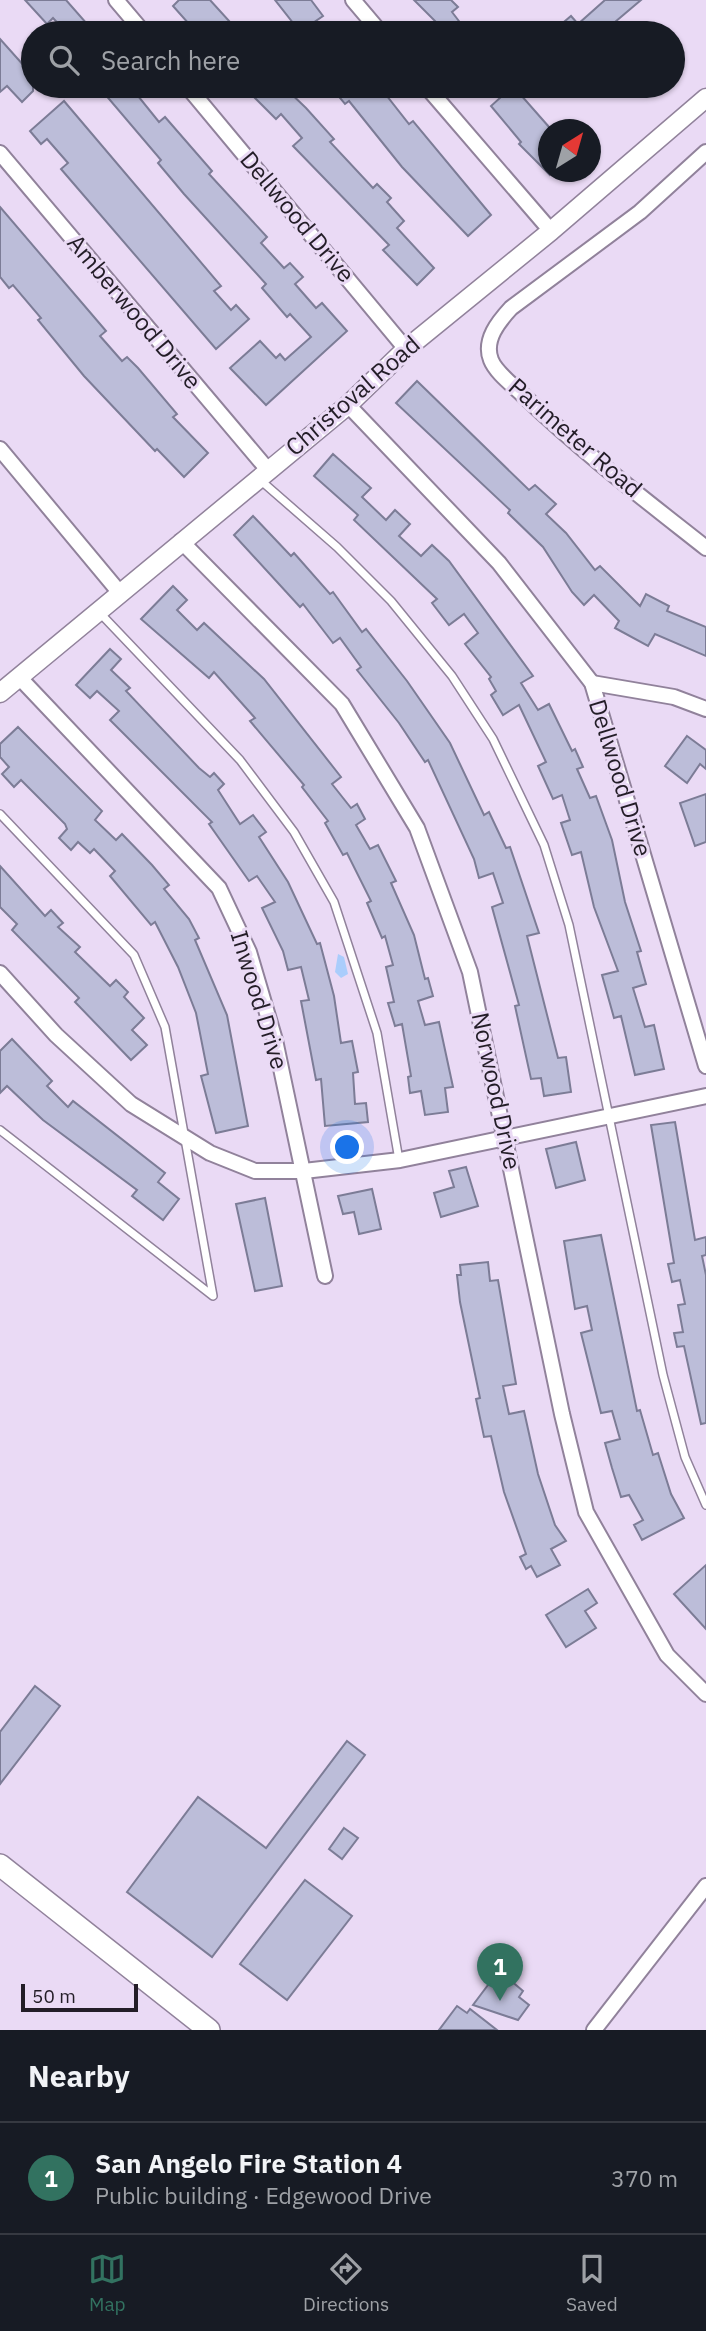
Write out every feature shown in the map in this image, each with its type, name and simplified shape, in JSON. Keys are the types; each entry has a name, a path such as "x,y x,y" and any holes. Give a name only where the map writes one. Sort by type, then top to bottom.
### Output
{"main road":[{"path":"0,1865 209,2030"}],"street":[{"path":"116,0 134,21"},
{"path":"353,0 371,21"},
{"name":"Christoval Road","path":"0,693 348,405 406,349 551,231 706,97"},
{"name":"Dellwood Drive","path":"197,98 406,349"},
{"path":"436,98 551,231"},
{"name":"Parimeter Road","path":"706,152 640,212 524,296 499,321 489,347 491,361 551,422 706,548"},
{"name":"Amberwood Drive","path":"0,153 263,474"},
{"name":"Dellwood Drive","path":"348,405 499,564 592,683 706,1066"},
{"path":"0,449 120,593"},
{"name":"Norwood Drive","path":"181,541 342,704 417,828 470,972 562,1414 586,1512 667,1655 706,1694"},
{"name":"Inwood Drive","path":"19,677 219,888 249,952 272,1028 325,1276"},
{"path":"592,683 674,697 706,709"},
{"path":"0,973 56,1035 131,1104 210,1153 255,1171 304,1171 400,1160 706,1096"},
{"path":"594,2030 706,1886"}],"lane":[{"path":"263,474 391,601 452,677 494,739 544,845 569,925 663,1375 685,1457 706,1505"},
{"path":"98,611 240,760 294,832 334,902 377,1033 400,1160"},
{"path":"0,814 134,955 165,1027 213,1296 0,1130"}],"water":[{"path":"338,954 344,957 348,974 341,978 335,972"}],"building":[{"path":"25,0 66,0 84,21 56,21 53,18 44,21"},
{"path":"179,0 210,0 229,21 186,21 173,6"},
{"path":"275,0 311,0 323,16 316,21 292,21"},
{"path":"414,0 451,0 458,7 452,12 459,21 435,21"},
{"path":"605,0 641,0 616,21 581,21"},
{"path":"0,39 21,63 21,98 26,98 22,102 7,86 0,92"},
{"path":"108,98 140,98 159,122 165,117 212,171 209,174 267,237 261,243 284,268 290,263 303,277 295,284 316,308 322,303 347,331 266,405 230,368 260,341 276,358 280,354 285,360 311,337 290,314 287,317 262,288 266,284 184,194 158,163 161,160"},
{"path":"255,98 296,98 334,139 330,142 373,188 377,184 391,198 387,202 404,221 397,228 434,268 417,285 383,250 389,245 293,146 302,138 281,114 276,119"},
{"path":"340,98 388,98 409,124 413,121 491,215 468,236 402,167 349,101 345,104"},
{"path":"500,98 524,98 542,119 538,119 538,163 519,144 521,142 491,106"},
{"path":"64,101 221,286 214,291 231,310 236,305 249,319 216,349 61,169 68,163 47,139 41,144 30,131"},
{"path":"0,207 106,331 100,336 122,361 127,357 138,368 177,414 173,417 208,453 184,477 157,449 155,451 84,376 13,285 9,288 0,277"},
{"path":"417,381 529,490 535,485 556,504 546,514 566,533 595,570 600,566 640,606 646,594 669,606 667,611 706,627 706,656 655,634 648,646 615,628 619,621 594,595 584,605 572,592 543,547 508,513 510,510 396,403"},
{"path":"333,454 371,488 362,497 386,520 395,510 410,524 399,536 421,556 432,545 449,561 533,676 521,683 538,710 549,704 572,751 575,749 583,767 577,769 590,798 596,796 612,840 625,902 641,951 637,952 646,984 633,988 645,1027 654,1025 664,1069 635,1075 621,1016 614,1018 602,975 618,971 594,907 581,852 572,855 561,823 570,820 562,795 553,799 538,766 546,762 519,705 503,715 491,695 496,691 489,679 491,677 465,644 478,633 464,614 449,625 432,603 437,599 354,520 358,515 314,476"},
{"path":"253,516 291,556 294,553 330,594 333,592 362,632 366,629 407,681 450,743 484,815 489,812 506,848 510,847 539,933 527,936 558,1058 566,1057 571,1092 544,1096 541,1078 531,1079 515,1006 519,1005 492,907 503,903 493,873 479,878 474,859 428,760 425,762 399,723 357,670 361,667 340,638 333,643 303,604 300,607 234,535"},
{"path":"173,586 187,600 177,610 197,630 204,623 264,679 341,777 332,784 351,808 357,804 365,819 356,825 370,849 378,845 396,881 391,883 414,935 425,979 428,978 433,996 418,1001 425,1025 439,1022 453,1087 445,1088 448,1112 425,1115 421,1091 410,1093 408,1077 411,1076 402,1024 395,1026 388,1003 394,1002 386,967 393,965 385,936 382,938 367,903 371,901 347,853 343,855 325,823 328,821 302,787 304,785 250,721 255,718 214,672 209,678 141,619"},
{"path":"110,649 121,659 111,670 130,688 126,691 199,768 210,777 214,773 224,784 218,790 240,824 253,815 266,832 259,837 288,882 317,944 320,943 334,996 341,1043 352,1041 358,1072 353,1073 355,1104 366,1103 368,1122 325,1126 321,1079 316,1080 301,1001 309,1000 301,967 288,970 283,951 262,908 275,902 257,876 249,881 209,824 212,822 110,720 119,711 97,691 90,698 76,685"},
{"path":"18,727 102,811 95,820 116,840 122,834 152,865 169,885 164,889 189,919 199,938 195,940 227,1015 248,1126 216,1133 201,1076 208,1074 196,1013 178,967 155,922 151,925 110,876 115,871 94,849 90,853 78,842 71,850 59,838 67,829 65,824 21,780 14,787 2,774 9,767 0,757 0,744"},
{"path":"687,736 706,750 706,769 700,764 687,783 665,766"},
{"path":"706,794 706,842 695,846 680,803"},
{"path":"0,866 45,916 51,910 63,923 58,927 80,947 75,952 110,986 116,980 128,992 124,997 144,1018 132,1030 147,1045 131,1060 75,1002 79,998 12,930 17,924 0,907"},
{"path":"12,1039 52,1081 47,1086 68,1107 73,1101 165,1173 158,1182 179,1199 163,1220 132,1196 137,1190 43,1120 7,1086 0,1093 0,1051"},
{"path":"675,1122 695,1240 706,1237 706,1255 702,1256 706,1275 706,1423 701,1424 684,1346 677,1347 674,1333 683,1332 678,1305 685,1304 680,1280 672,1282 668,1264 674,1263 651,1125"},
{"path":"576,1142 585,1180 556,1188 546,1149"},
{"path":"466,1167 478,1206 441,1217 434,1193 454,1187 449,1171"},
{"path":"372,1189 381,1229 359,1234 354,1212 343,1214 338,1196"},
{"path":"265,1198 282,1286 255,1291 236,1204"},
{"path":"601,1235 637,1411 640,1410 653,1455 658,1453 671,1494 684,1518 642,1540 634,1525 643,1520 629,1495 621,1497 605,1443 620,1439 612,1411 601,1413 581,1333 592,1330 587,1306 575,1309 564,1241"},
{"path":"488,1262 490,1281 498,1280 516,1384 503,1386 509,1414 524,1411 538,1474 555,1525 566,1541 551,1549 560,1565 537,1577 531,1566 526,1569 520,1557 526,1554 504,1492 491,1436 484,1437 476,1399 480,1398 460,1302 457,1275 461,1275 460,1265"},
{"path":"706,1565 706,1629 674,1594"},
{"path":"588,1589 597,1603 585,1611 596,1628 566,1647 546,1615"},
{"path":"35,1686 60,1706 0,1784 0,1732"},
{"path":"347,1741 365,1755 212,1957 127,1892 198,1797 266,1848"},
{"path":"344,1828 358,1838 342,1859 329,1849"},
{"path":"305,1880 352,1916 287,2000 240,1964"},
{"path":"494,1977 506,1985 510,1980 523,1991 519,1997 529,2005 518,2020 473,2005"},
{"path":"457,2006 467,2013 470,2009 497,2030 439,2030"}],"place":[{"name":"San Angelo Fire Station 4","path":"500,2001"}]}
